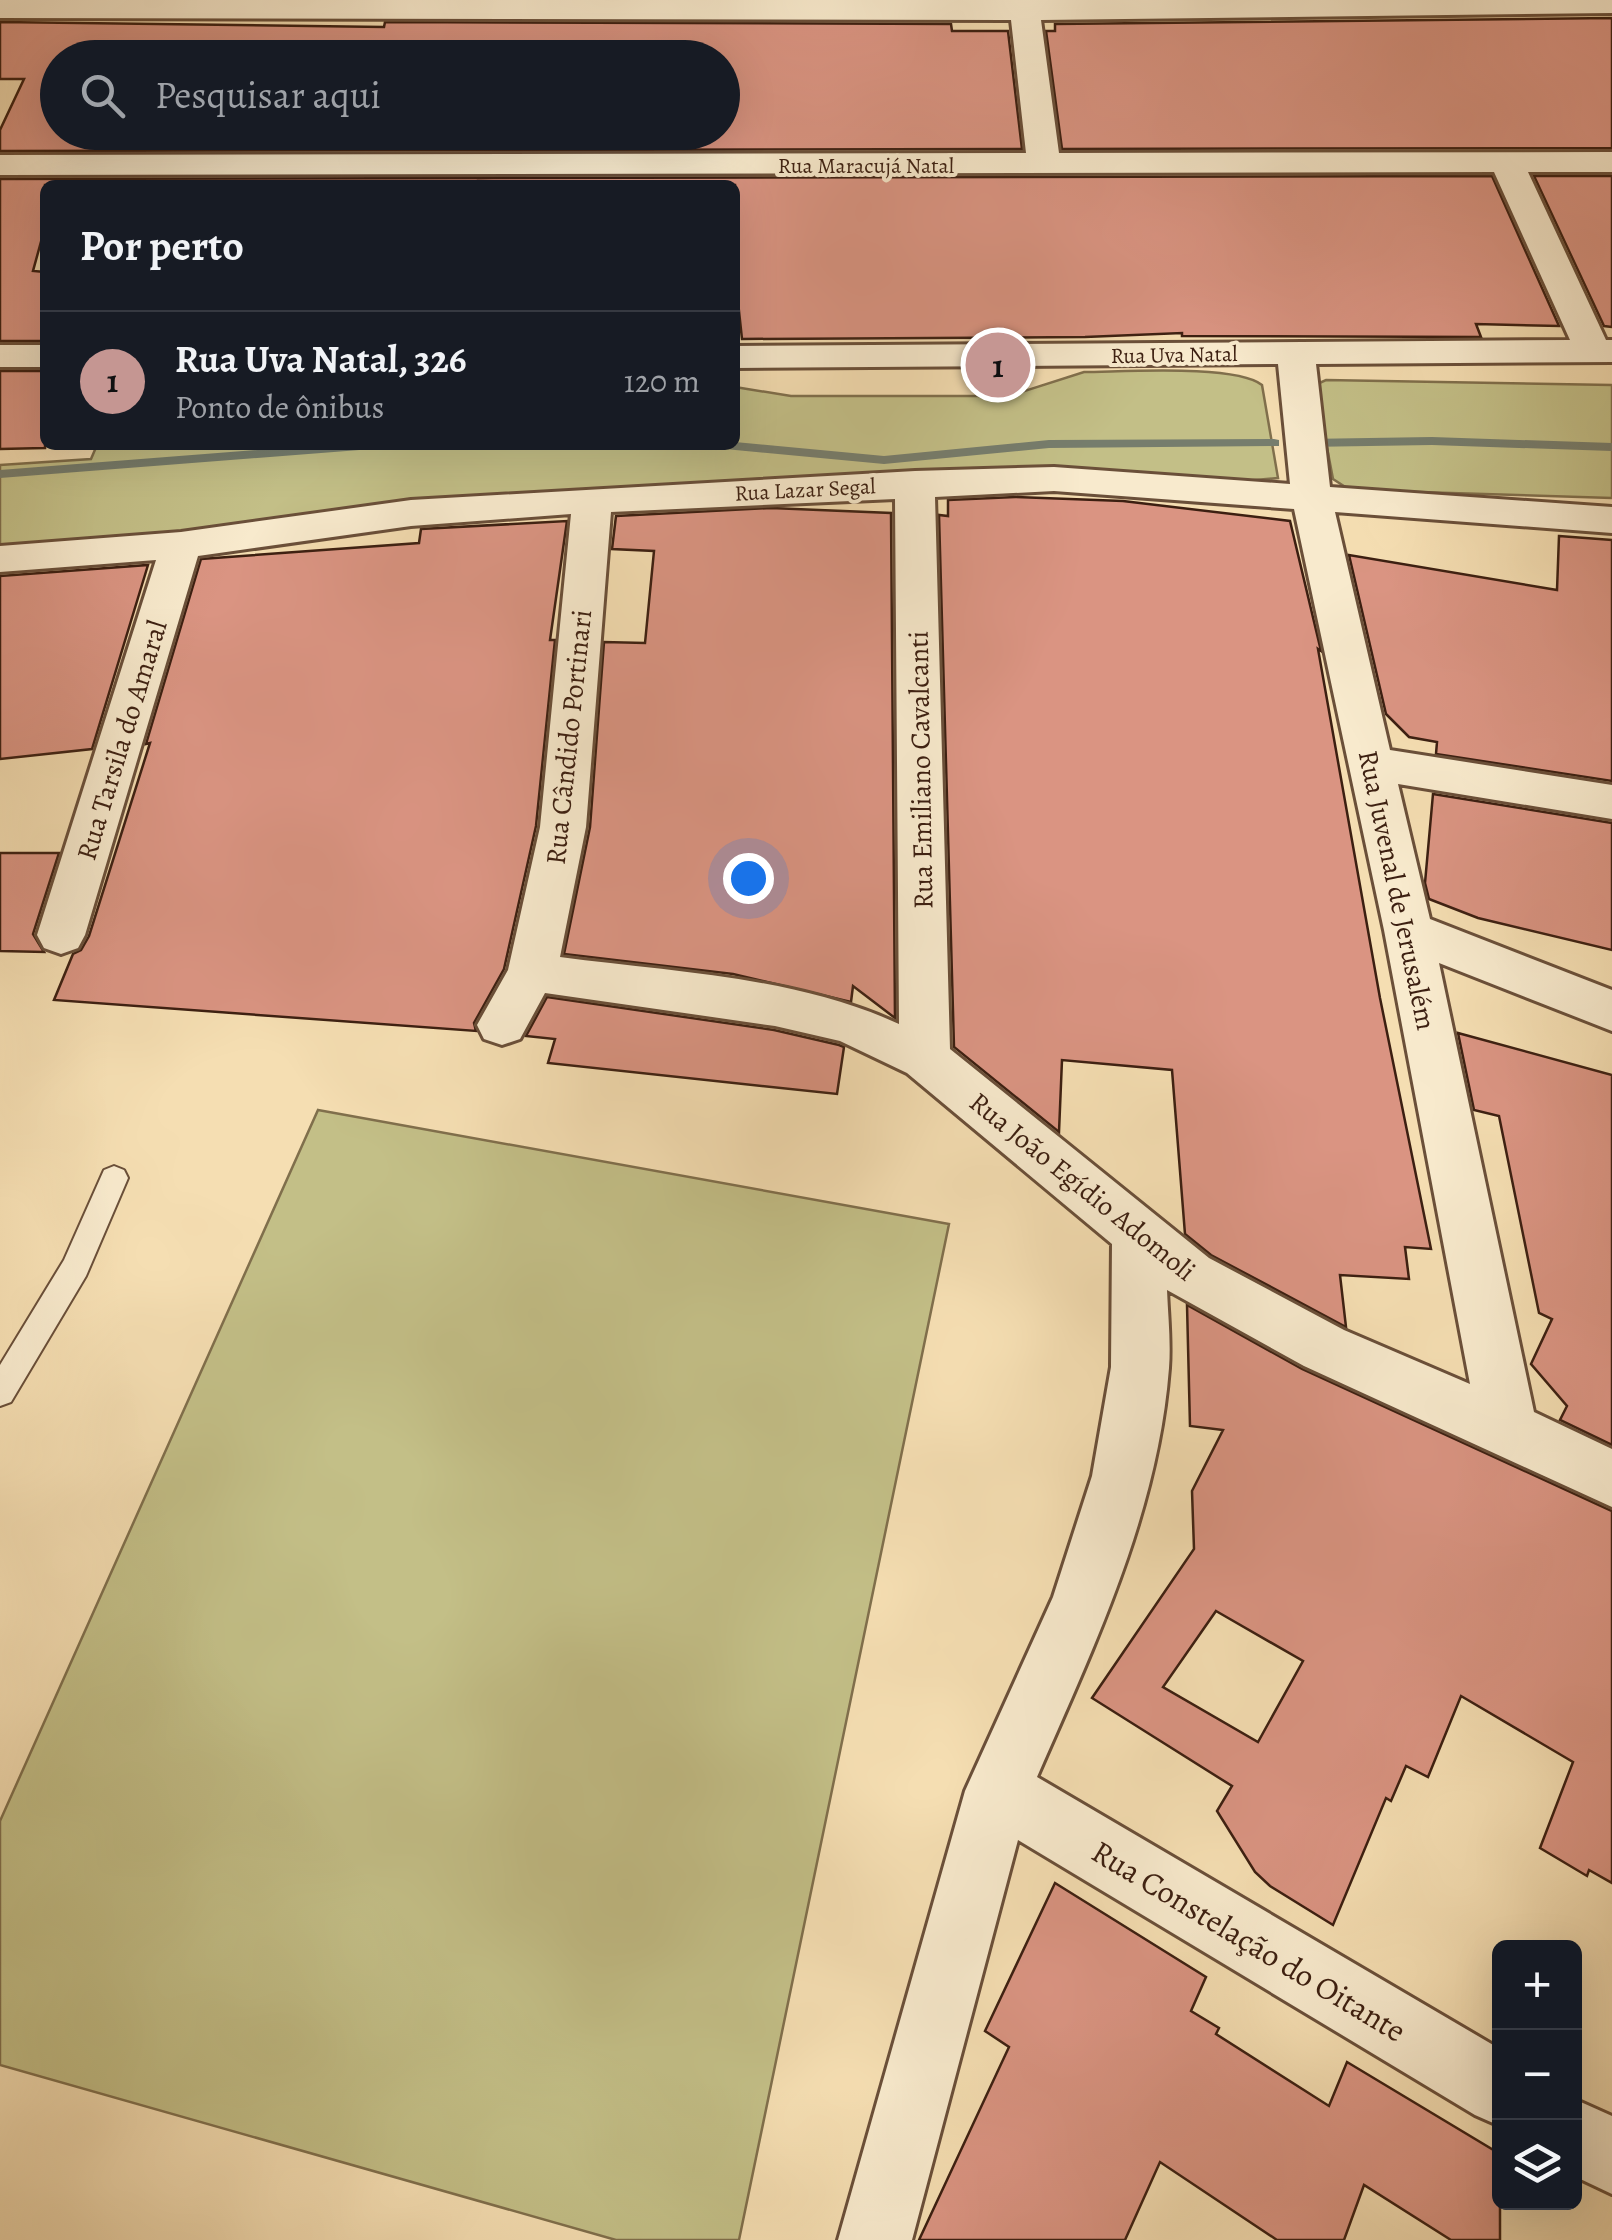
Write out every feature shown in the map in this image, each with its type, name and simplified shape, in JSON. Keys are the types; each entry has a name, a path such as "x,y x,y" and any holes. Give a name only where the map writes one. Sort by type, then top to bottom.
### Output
{"street":[{"path":"0,9 110,4 1026,11 1149,4 1612,4"},
{"path":"1026,11 1044,165"},
{"path":"1506,162 1602,351"},
{"name":"Rua Maracujá Natal","path":"0,164 1612,162"},
{"name":"Rua Uva Natal","path":"740,357 1602,351"},
{"path":"0,356 40,356"},
{"name":"Rua Juvenal de Jerusalém","path":"1296,356 1311,486 1408,930 1508,1428"},
{"name":"Rua Lazar Segal","path":"0,559 182,545 411,513 592,500 1054,479 1311,486 1612,520"},
{"name":"Rua Emiliano Cavalcanti","path":"916,483 924,1058"},
{"name":"Rua Cândido Portinari","path":"502,1025 532,972 564,827 592,500"},
{"name":"Rua Tarsila do Amaral","path":"61,935 182,545"},
{"path":"1370,762 1612,802"},
{"path":"1408,930 1612,1011"},
{"name":"Rua João Egídio Adomoli","path":"532,972 775,1006 851,1024 924,1058 1189,1275 1324,1348 1612,1478"},
{"path":"875,2240 998,1791 1082,1602 1122,1476 1140,1367 1139,1236"},
{"name":"Rua Constelação do Oitante","path":"998,1791 1492,2085"},
{"path":"1582,2140 1612,2157"}],"lane":[{"path":"0,1392 76,1266 114,1178"}],"shaded area":[{"path":"1084,372 1204,372 1248,378 1262,385 1278,478 1220,483 1102,474 0,555 0,465 91,459 95,450 740,450 740,388 791,396 1009,396"},
{"path":"1326,380 1612,385 1612,498 1350,490 1333,479 1315,385"},
{"path":"318,1110 949,1224 739,2240 616,2240 0,2065 0,1821"}],"building":[{"path":"1612,18 1612,148 1062,149 1046,31 1055,31 1055,24"},
{"path":"0,22 384,27 385,22 951,24 952,31 1008,31 1022,149 740,150 740,40 40,40 40,150 511,150 0,151 0,130 24,79 0,79"},
{"path":"1492,176 1559,326 1476,324 1481,337 1182,333 742,339 740,180 40,180 40,245 33,271 40,272 40,341 0,341 0,179"},
{"path":"1534,176 1612,176 1612,327 1604,326"},
{"path":"0,371 40,371 40,448 0,449"},
{"path":"1015,497 1123,501 1290,521 1321,651 1318,649 1380,998 1431,1249 1405,1247 1409,1279 1340,1275 1346,1327 1211,1255 1185,1234 1172,1070 1062,1060 1059,1132 954,1047 939,515 948,516 948,500"},
{"path":"771,508 891,513 895,1018 853,986 851,1002 733,974 564,954 590,827 604,642 645,643 654,551 612,549 616,516"},
{"path":"567,521 550,640 555,640 536,826 504,969 474,1023 476,1031 54,1000 73,954 81,950 89,936 150,743 146,744 201,559 419,543 421,529"},
{"path":"1559,536 1612,540 1612,781 1436,754 1437,742 1409,737 1386,714 1349,555 1557,590"},
{"path":"148,565 92,749 0,759 0,576"},
{"path":"1433,794 1612,823 1612,950 1478,918 1429,899 1425,883"},
{"path":"0,853 59,853 33,934 44,952 0,951"},
{"path":"547,997 774,1030 839,1045 844,1047 837,1094 548,1063 555,1039 526,1036"},
{"path":"1458,1033 1612,1075 1612,1445 1560,1420 1567,1406 1531,1364 1552,1319 1539,1313 1499,1116 1474,1110"},
{"path":"1187,1305 1302,1369 1612,1511 1612,1883 1589,1870 1587,1876 1540,1848 1573,1762 1461,1696 1428,1777 1406,1766 1391,1801 1386,1798 1333,1925 1270,1886 1255,1872 1217,1811 1232,1786 1092,1698 1194,1549 1192,1491 1223,1430 1190,1426","holes":["1216,1611 1303,1661 1258,1742 1163,1687"]},
{"path":"1055,1883 1206,1977 1191,2011 1219,2028 1216,2034 1329,2106 1347,2062 1492,2149 1492,2210 1500,2210 1500,2240 1451,2240 1364,2185 1344,2240 1277,2240 1160,2162 1125,2240 919,2240 1009,2047 985,2031"}],"waterway":[{"path":"1306,443 1432,441 1612,447"},
{"path":"740,446 884,460 1049,444 1274,443"},
{"path":"0,474 308,450"}],"place":[{"name":"Rua Uva Natal, 326","path":"998,365"}]}
